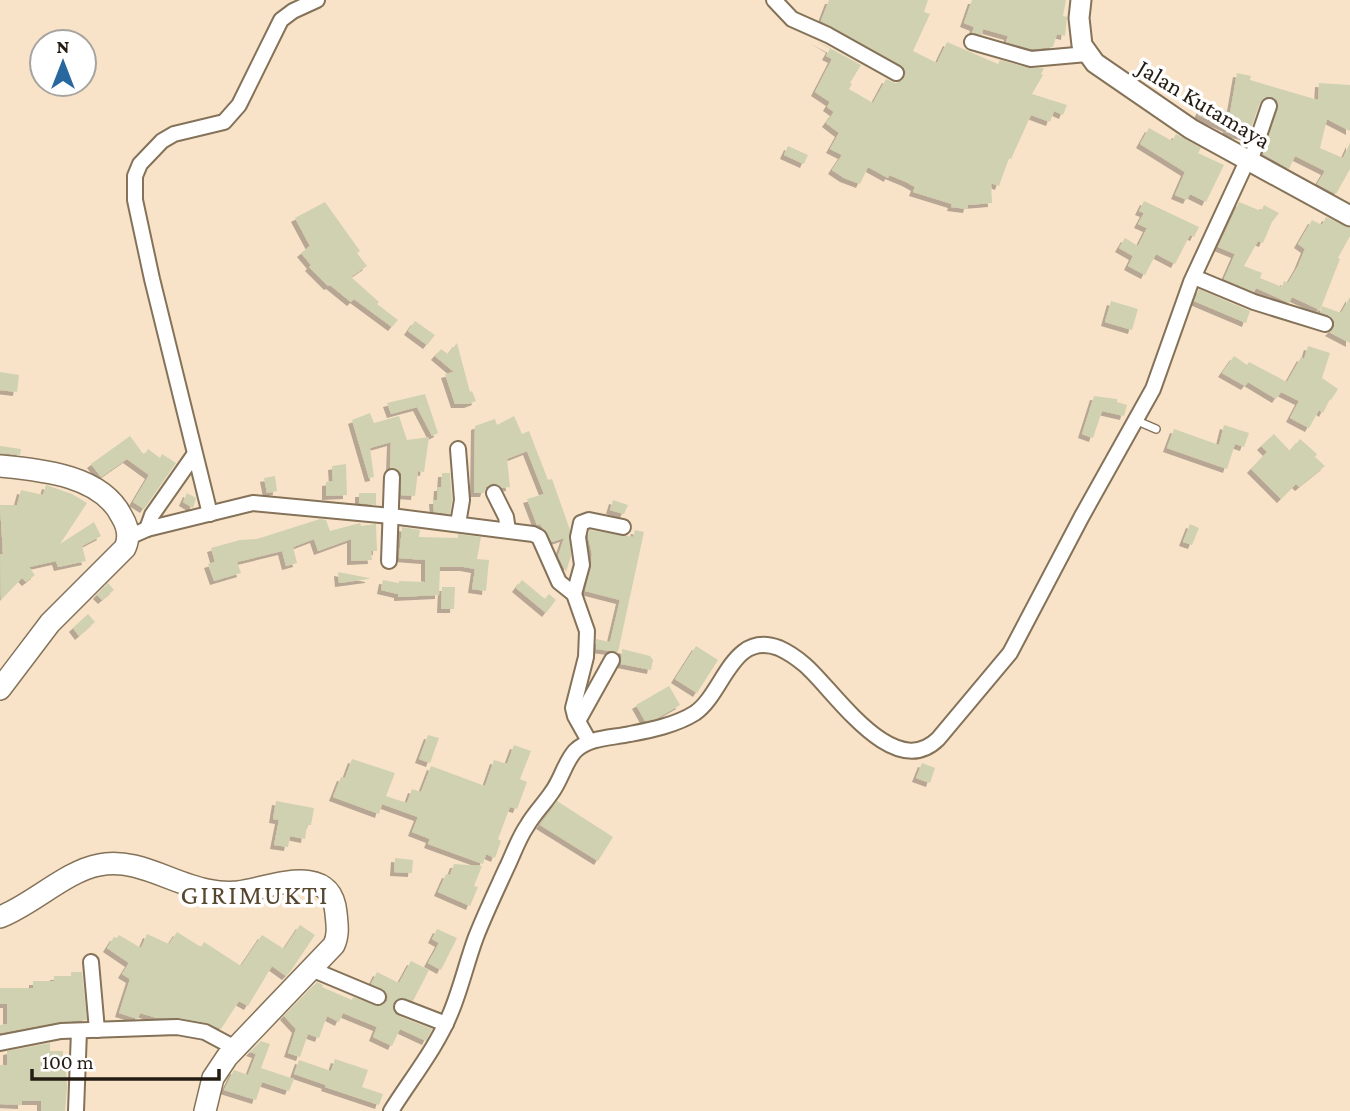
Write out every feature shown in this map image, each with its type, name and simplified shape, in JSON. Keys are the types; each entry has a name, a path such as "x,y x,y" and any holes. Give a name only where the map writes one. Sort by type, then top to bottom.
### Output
{"main road":[{"path":"1080,0 1082,45 1087,54"},
{"name":"Jalan Kutamaya","path":"1087,54 1117,79 1191,129 1350,216"},
{"path":"0,466 63,476 98,491 115,504 124,521 138,533 62,609 0,689"},
{"path":"0,917 83,870 111,863 135,866 205,890 222,893 241,892 305,879 321,886 331,896 335,908 338,931 334,945 235,1048 213,1078 205,1111"}],"street":[{"path":"210,514 135,200 135,176 140,164 162,141 174,134 219,124 230,117 239,105 281,20 293,10 317,0"},
{"path":"774,0 792,19 828,35 896,74"},
{"path":"972,42 1031,59 1087,54"},
{"path":"391,1111 446,1024 476,936 524,830 553,791 576,751 589,741 632,734 673,723 695,712 707,702 742,651 756,646 767,646 785,652 806,666 847,712 870,733 902,749 918,751 931,746 997,671 1010,653 1160,375 1194,277 1248,161 1269,106"},
{"path":"1194,277 1254,302 1325,324"},
{"path":"458,449 462,500 458,524"},
{"path":"138,533 194,455"},
{"path":"389,561 392,477"},
{"path":"494,494 506,517 508,530"},
{"path":"138,533 253,503 508,530 539,537 559,582 574,594"},
{"path":"589,741 573,708 588,642 587,631 574,594 582,565 578,537 581,523 589,520 623,527"},
{"path":"578,721 612,660"},
{"path":"91,962 97,1030"},
{"path":"311,969 378,997"},
{"path":"402,1007 446,1024"},
{"path":"0,1043 45,1032 159,1027 205,1032 235,1048"},
{"path":"76,1111 79,1031"}],"lane":[{"path":"1135,420 1156,429"}],"building":[{"path":"829,0 928,0 924,12 930,14 913,51 937,63 947,42 998,64 1000,60 1029,68 1044,68 1032,94 1067,105 1063,115 1054,111 1050,122 1031,115 1011,159 1009,158 999,186 991,183 992,203 968,205 967,209 951,207 952,204 913,192 915,187 906,182 889,175 888,178 868,167 860,184 844,178 832,170 842,155 830,149 839,133 826,123 834,112 827,107 830,102 815,92 832,59 826,56 830,49 815,40 861,65 849,89 873,103 886,79 900,82 906,72 901,65 821,21"},
{"path":"972,0 1066,0 1063,16 1067,17 1065,36 1057,34 1053,47 1032,49 1006,42 1008,36 983,29 982,35 972,33 974,27 964,23"},
{"path":"1237,73 1251,76 1250,80 1318,100 1319,83 1350,85 1350,131 1327,119 1320,148 1343,158 1350,143 1350,169 1336,194 1317,184 1325,171 1295,156 1289,169 1263,154 1278,108 1277,100 1273,97 1266,97 1260,102 1248,137 1226,132 1227,128 1198,115 1204,102 1230,113"},
{"path":"1149,128 1172,141 1176,134 1201,148 1198,153 1224,165 1206,202 1190,194 1187,200 1175,195 1185,172 1140,144"},
{"path":"788,146 808,155 804,164 784,155"},
{"path":"1144,201 1199,227 1194,237 1190,235 1175,264 1156,254 1145,275 1128,266 1133,256 1119,248 1125,238 1138,246 1147,228 1138,224 1144,213 1139,211"},
{"path":"325,202 360,251 357,253 367,266 351,277 379,302 377,304 398,320 392,327 354,299 351,302 328,286 309,267 311,265 301,253 310,246 295,218"},
{"path":"1239,202 1261,211 1264,205 1279,213 1263,243 1258,241 1244,266 1262,273 1260,278 1282,287 1284,281 1288,283 1298,266 1305,249 1298,244 1312,220 1322,225 1326,217 1350,228 1350,236 1338,258 1340,259 1320,310 1292,297 1289,303 1256,288 1254,292 1224,279 1235,254 1218,247"},
{"path":"1199,289 1250,311 1246,323 1194,301"},
{"path":"1350,297 1350,343 1329,332 1334,327 1334,321 1320,312 1322,306 1341,313"},
{"path":"1111,301 1138,309 1132,330 1105,322"},
{"path":"415,321 435,335 427,345 408,331"},
{"path":"457,343 470,392 472,391 476,401 468,404 455,404 445,374 454,372 435,356 441,349 448,354"},
{"path":"1308,346 1330,353 1322,378 1338,389 1323,413 1319,410 1309,428 1290,418 1299,401 1281,392 1276,399 1248,382 1245,386 1222,373 1234,356 1247,365 1249,362 1287,382 1301,357 1304,359"},
{"path":"0,372 19,375 17,392 0,390"},
{"path":"425,394 438,433 432,436 417,407 391,414 387,403"},
{"path":"1094,396 1117,399 1117,402 1127,405 1124,416 1102,411 1093,438 1082,434"},
{"path":"370,413 374,423 399,416 407,440 429,437 424,472 418,471 415,496 401,495 401,473 390,468 391,442 370,448 374,477 369,478 352,420"},
{"path":"514,416 522,434 529,431 548,480 552,479 570,530 571,556 566,572 558,556 564,538 552,542 540,524 537,525 527,499 544,494 527,451 507,459 510,487 502,488 494,483 486,487 484,493 474,493 475,426 495,419 497,425"},
{"path":"1224,425 1249,433 1244,447 1235,444 1227,469 1167,448 1174,429 1219,445"},
{"path":"1274,434 1290,451 1300,439 1317,454 1315,457 1325,466 1299,487 1296,484 1281,499 1251,469 1267,452 1261,446"},
{"path":"130,436 144,455 148,449 160,458 162,454 176,463 144,509 133,502 149,475 127,459 101,477 91,464"},
{"path":"0,446 21,449 20,455 0,453"},
{"path":"346,464 347,495 326,496 326,482 333,481 332,466"},
{"path":"442,473 450,473 450,514 434,512 433,500 437,500"},
{"path":"275,476 277,491 267,493 264,478"},
{"path":"46,485 72,494 87,503 60,544 94,522 101,536 82,546 86,561 58,567 56,561 29,567 35,575 26,582 22,578 1,600 0,554 3,554 0,505 17,505 21,490 43,495"},
{"path":"187,493 196,498 193,508 183,502"},
{"path":"359,493 376,493 376,505 359,503"},
{"path":"613,500 628,505 624,514 610,510"},
{"path":"320,519 326,520 330,531 360,523 361,526 376,524 377,551 371,551 372,560 351,561 351,539 318,551 314,539 293,547 297,563 286,566 282,551 237,562 241,573 214,581 208,564 215,562 211,548 240,540 257,539"},
{"path":"1190,524 1199,528 1192,545 1183,542"},
{"path":"402,527 420,530 419,537 458,538 458,534 481,537 477,559 489,560 486,591 472,589 475,569 464,567 440,567 439,595 398,597 398,594 381,590 383,580 399,583 425,582 425,560 399,558"},
{"path":"589,530 633,537 635,530 644,532 618,652 596,649 596,639 610,642 620,600 585,591 592,554"},
{"path":"338,572 369,578 369,579 339,583"},
{"path":"522,580 545,599 549,594 556,600 546,613 516,588"},
{"path":"108,583 114,590 102,600 97,595"},
{"path":"442,587 455,587 454,609 441,609"},
{"path":"88,614 95,622 79,636 73,628"},
{"path":"696,646 718,660 697,693 675,679"},
{"path":"622,649 650,656 653,660 651,670 621,664"},
{"path":"669,686 680,705 656,719 645,721 636,705"},
{"path":"428,735 439,738 430,763 419,759"},
{"path":"514,745 531,751 520,779 527,782 517,809 510,807 498,839 501,841 495,858 486,854 483,864 428,844 430,839 412,832 418,817 382,804 379,814 333,797 341,777 345,778 352,759 395,773 386,796 407,803 412,789 421,792 431,766 485,786 494,760 507,764"},
{"path":"922,763 935,768 930,783 916,778"},
{"path":"276,801 314,808 305,839 290,836 288,847 274,845 279,820 273,819"},
{"path":"557,801 613,837 598,861 540,825"},
{"path":"395,858 413,860 412,873 394,872"},
{"path":"454,864 482,866 474,886 478,887 470,906 438,892"},
{"path":"300,925 315,935 290,972 286,976 272,966 248,1006 239,1001 221,1029 207,1023 179,1018 157,1018 140,1013 138,1019 119,1013 130,979 122,974 129,963 107,948 114,937 119,935 141,948 147,934 169,944 177,932 201,947 204,942 241,966 262,935 284,949"},
{"path":"437,929 457,938 441,970 428,963 439,943 432,939"},
{"path":"411,961 429,970 413,1001 400,998 393,1003 393,1009 399,1016 432,1029 426,1041 400,1029 392,1046 373,1037 377,1027 343,1013 339,1022 327,1016 319,1038 308,1034 300,1057 288,1053 296,1029 284,1016 317,982 323,985 322,987 352,1000 353,997 380,1006 387,1001 388,996 385,991 371,984 377,972 399,983"},
{"path":"71,972 82,972 87,1020 59,1022 0,1033 0,1025 7,1024 7,1004 0,1004 0,988 33,988 33,981 54,981 54,976 71,976"},
{"path":"261,1041 270,1044 261,1068 294,1079 289,1091 262,1082 256,1100 224,1090 234,1070 248,1075 256,1054 250,1052"},
{"path":"50,1043 50,1051 63,1051 67,1087 65,1111 41,1111 41,1101 22,1101 22,1105 0,1104 0,1065 7,1065 7,1051"},
{"path":"335,1059 368,1070 362,1087 383,1094 379,1105 294,1074 299,1060 331,1071"}],"district":[{"name":"GIRIMUKTI","path":"255,894"}]}
